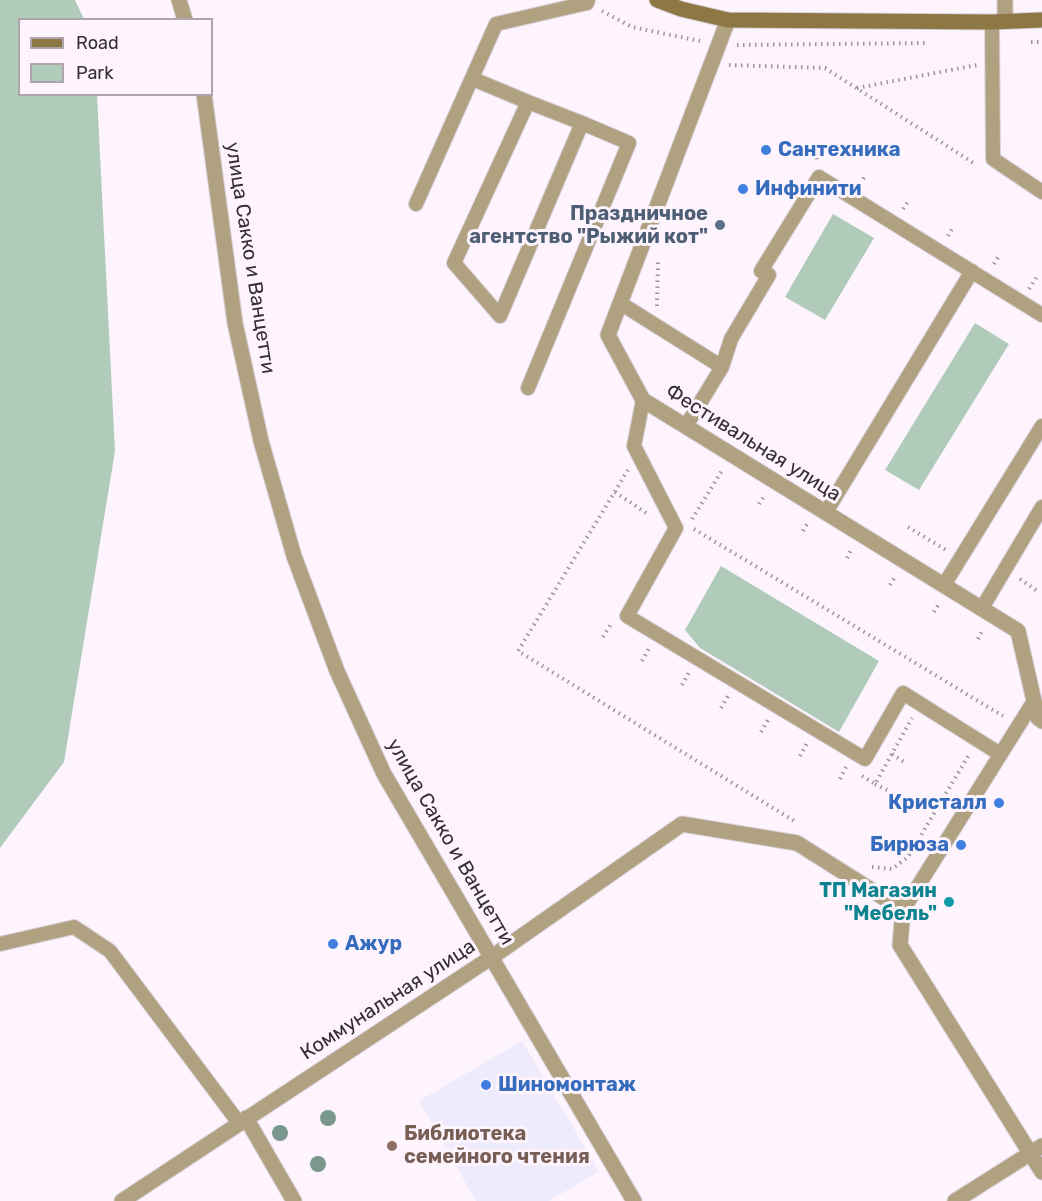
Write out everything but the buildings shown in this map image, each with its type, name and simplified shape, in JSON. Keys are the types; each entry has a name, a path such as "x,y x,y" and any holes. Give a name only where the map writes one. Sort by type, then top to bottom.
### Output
{"main road":[{"path":"657,0 681,9 728,20 998,22 1042,20"}],"street":[{"path":"179,0 184,18"},
{"path":"998,22 1005,0"},
{"name":"Фестивальная улица","path":"728,20 608,335 643,399 1018,631 1038,718 1042,720"},
{"name":"улица Сакко и Ванцетти","path":"204,96 235,323 261,441 294,556 337,671 384,774 634,1201"},
{"name":"Коммунальная улица","path":"122,1201 492,957 682,824 797,843 903,910"},
{"path":"903,910 900,945 1036,1150 1042,1172"},
{"path":"242,1120 294,1201"},
{"path":"955,1201 1036,1150"}],"lane":[{"path":"416,204 496,24 587,3 588,0"},
{"path":"998,22 993,62 993,159 1042,192"},
{"path":"473,79 629,143 528,388"},
{"path":"528,102 454,263 500,316 582,123"},
{"path":"686,426 722,367 730,339 769,275 761,271 819,177 1042,315"},
{"path":"826,512 972,271"},
{"path":"620,303 722,367"},
{"path":"643,399 633,446 676,528 627,616 865,759 903,693 1000,754"},
{"path":"944,585 1042,426"},
{"path":"982,608 1042,507"},
{"path":"903,910 1034,700"},
{"path":"0,945 74,927 110,951 242,1120"}],"path":[{"path":"856,88 993,62"},
{"path":"725,65 825,68 983,170"},
{"path":"727,462 692,519 694,529 1018,726"},
{"path":"908,527 954,555"},
{"path":"603,637 610,624"},
{"path":"642,661 650,648"},
{"path":"682,685 689,672"},
{"path":"721,708 729,696"},
{"path":"761,732 768,719"},
{"path":"800,756 807,743"},
{"path":"892,754 904,762"},
{"path":"840,779 846,767"},
{"path":"875,784 887,790"}],"shaded area":[{"path":"522,1041 599,1171 549,1201 476,1201 419,1101"}],"green space":[{"path":"0,0 75,0 84,18 18,18 18,96 97,96 115,451 64,762 0,848"},
{"path":"833,214 874,238 825,320 785,297"},
{"path":"975,323 1009,344 919,490 885,470"},
{"path":"721,566 879,661 839,732 700,648 685,630"}],"place":[{"name":"Сантехника","path":"766,150"},
{"name":"Инфинити","path":"743,189"},
{"name":"Праздничное агентство \"Рыжий кот\"","path":"720,225"},
{"name":"Кристалл","path":"999,803"},
{"name":"Бирюза","path":"961,845"},
{"name":"ТП Магазин \"Мебель\"","path":"949,902"},
{"name":"Ажур","path":"333,944"},
{"name":"Шиномонтаж","path":"486,1085"},
{"name":"Библиотека семейного чтения","path":"392,1146"}]}
